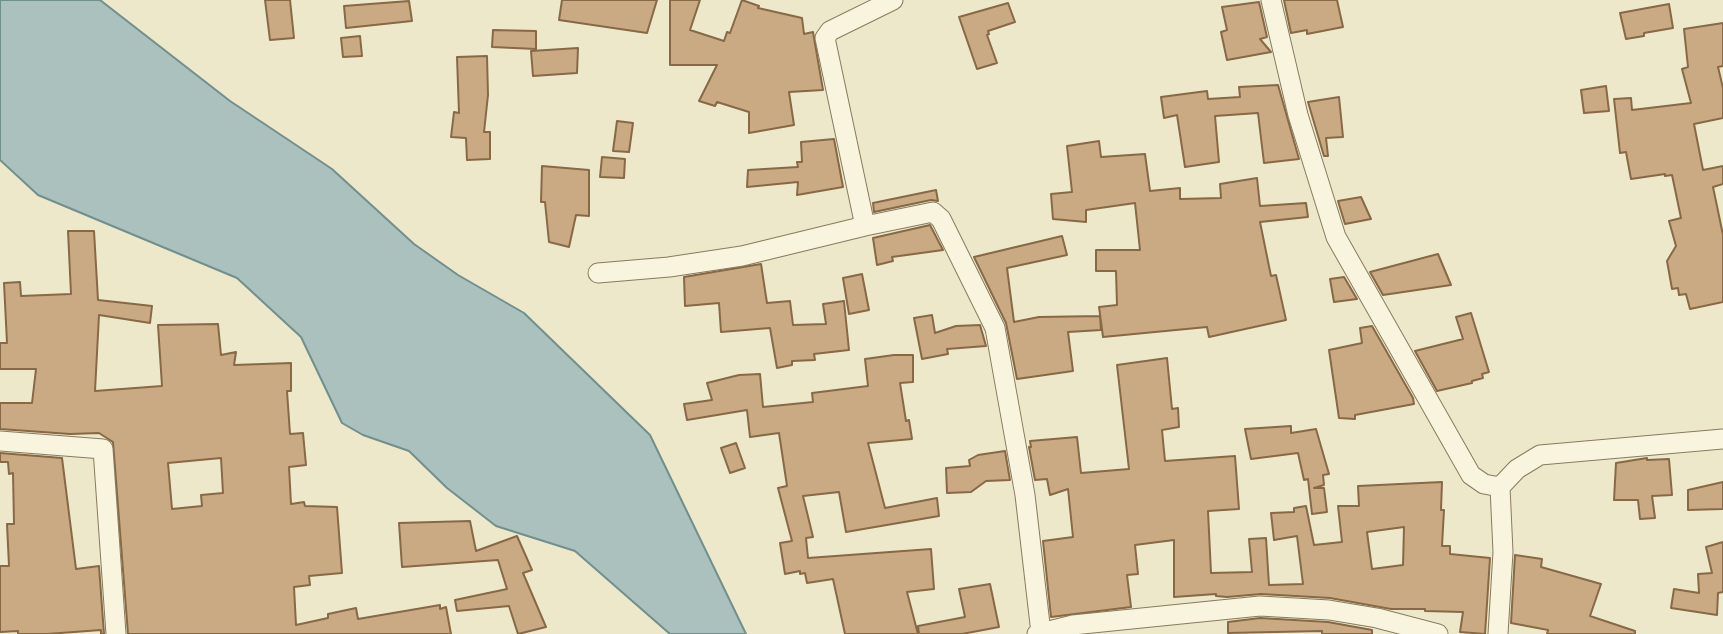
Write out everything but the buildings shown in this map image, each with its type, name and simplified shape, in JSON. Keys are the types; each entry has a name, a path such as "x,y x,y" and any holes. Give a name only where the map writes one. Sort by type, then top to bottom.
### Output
{"street":[{"path":"864,226 825,38 830,31 893,0"},
{"path":"1271,0 1298,115 1336,237 1471,475 1484,484 1500,487"},
{"path":"598,273 669,267 742,256 933,212 941,219 995,328 1025,495 1039,634 1073,625 1260,606 1329,610 1377,618 1438,634"},
{"path":"1497,634 1503,552 1500,487 1517,468 1540,455 1723,439"},
{"path":"0,441 103,449 116,634"}],"water":[{"path":"0,0 100,0 230,101 332,169 414,244 458,275 524,313 650,435 746,634 670,634 575,551 496,526 447,488 409,451 363,435 342,423 301,337 237,278 38,195 0,160"}]}
